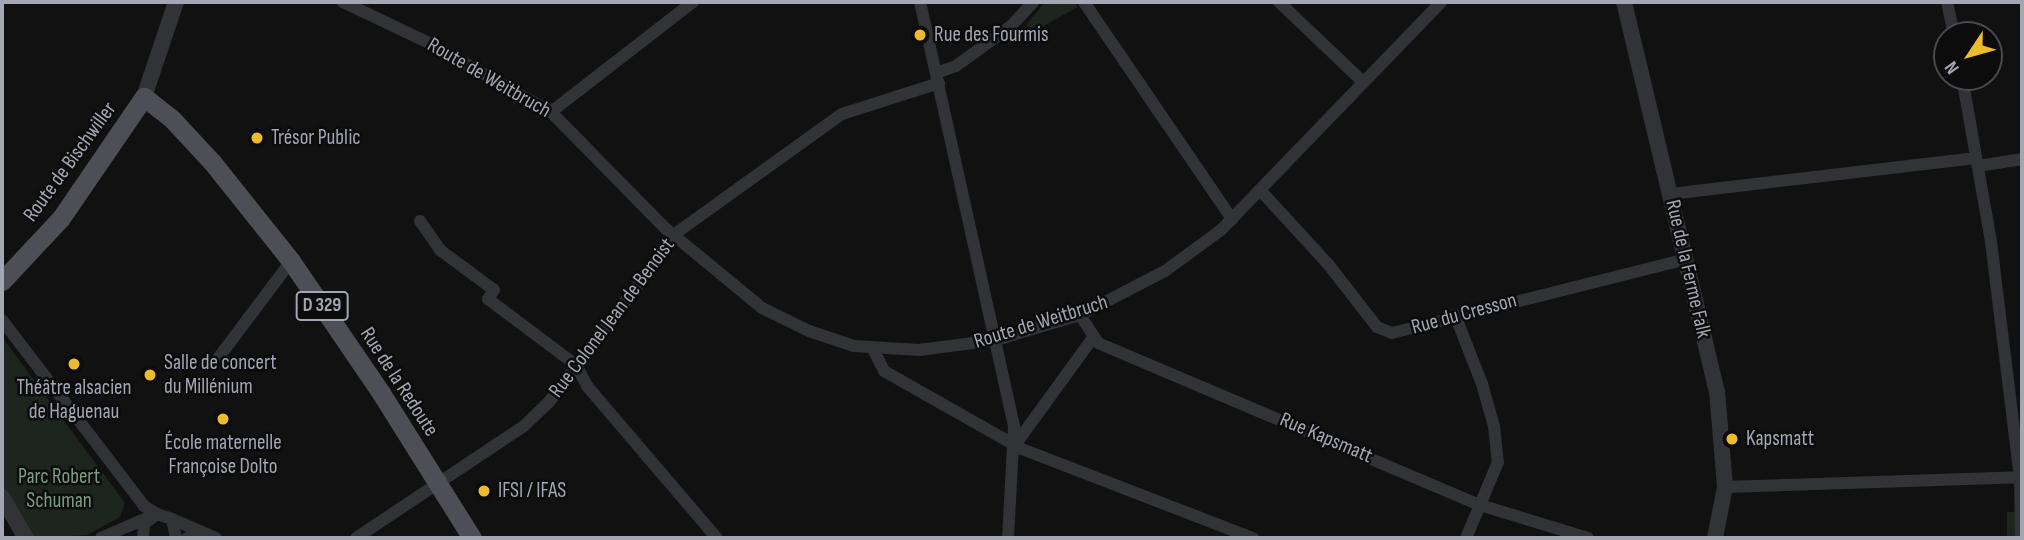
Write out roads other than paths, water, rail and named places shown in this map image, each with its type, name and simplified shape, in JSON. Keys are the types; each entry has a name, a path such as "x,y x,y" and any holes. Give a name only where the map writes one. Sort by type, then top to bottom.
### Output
{"main road":[{"name":"Rue de la Redoute","path":"144,97 166,113 212,162 291,261 381,393 472,538"},
{"name":"Route de Bischwiller","path":"3,278 61,218 144,97"}],"street":[{"name":"Route de Bischwiller","path":"144,97 176,2"},
{"name":"Route de Weitbruch","path":"343,2 429,43 551,111 674,236 742,294 787,322 873,349 956,348 996,340 1080,315 1165,271 1232,219 1441,2"},
{"path":"551,111 693,2"},
{"path":"920,2 996,340 1015,445 1008,538"},
{"name":"Rue Colonel Jean de Benoist","path":"356,538 516,434 549,402 674,236 842,114 937,78 956,66 1011,26 1033,2"},
{"path":"1084,2 1232,219"},
{"path":"1279,2 1364,83"},
{"name":"Rue de la Ferme Falk","path":"1624,2 1717,391 1724,487 1715,538"},
{"path":"1947,2 1951,21"},
{"path":"1964,91 2017,407 2021,538"},
{"path":"1670,194 2022,159"},
{"name":"Rue du Cresson","path":"1260,190 1328,264 1377,327 1392,333 1686,259"},
{"path":"420,221 440,250 494,290 488,299 576,365 587,386 716,538"},
{"path":"219,357 291,261"},
{"path":"1015,445 1092,340 1080,315"},
{"path":"1455,316 1494,426 1498,462 1466,538"},
{"path":"2,320 144,506 154,515 172,519 197,536 216,538"},
{"name":"Rue Kapsmatt","path":"1092,340 1480,505 1588,538"},
{"path":"873,349 884,371 1015,445 1252,538"},
{"path":"1724,487 2020,477"},
{"path":"2,497 26,538"},
{"path":"2,511 15,538"},
{"path":"101,538 154,515"},
{"path":"143,538 144,524 154,515"},
{"path":"172,519 176,538"}],"place":[{"name":"Rue des Fourmis","path":"920,35"},
{"name":"Trésor Public","path":"257,138"},
{"name":"Théâtre alsacien de Haguenau","path":"74,364"},
{"name":"Salle de concert du Millénium","path":"150,375"},
{"name":"École maternelle Françoise Dolto","path":"223,419"},
{"name":"Kapsmatt","path":"1732,439"},
{"name":"IFSI / IFAS","path":"484,491"}],"park label":[{"name":"Parc Robert Schuman","path":"59,489"}]}
